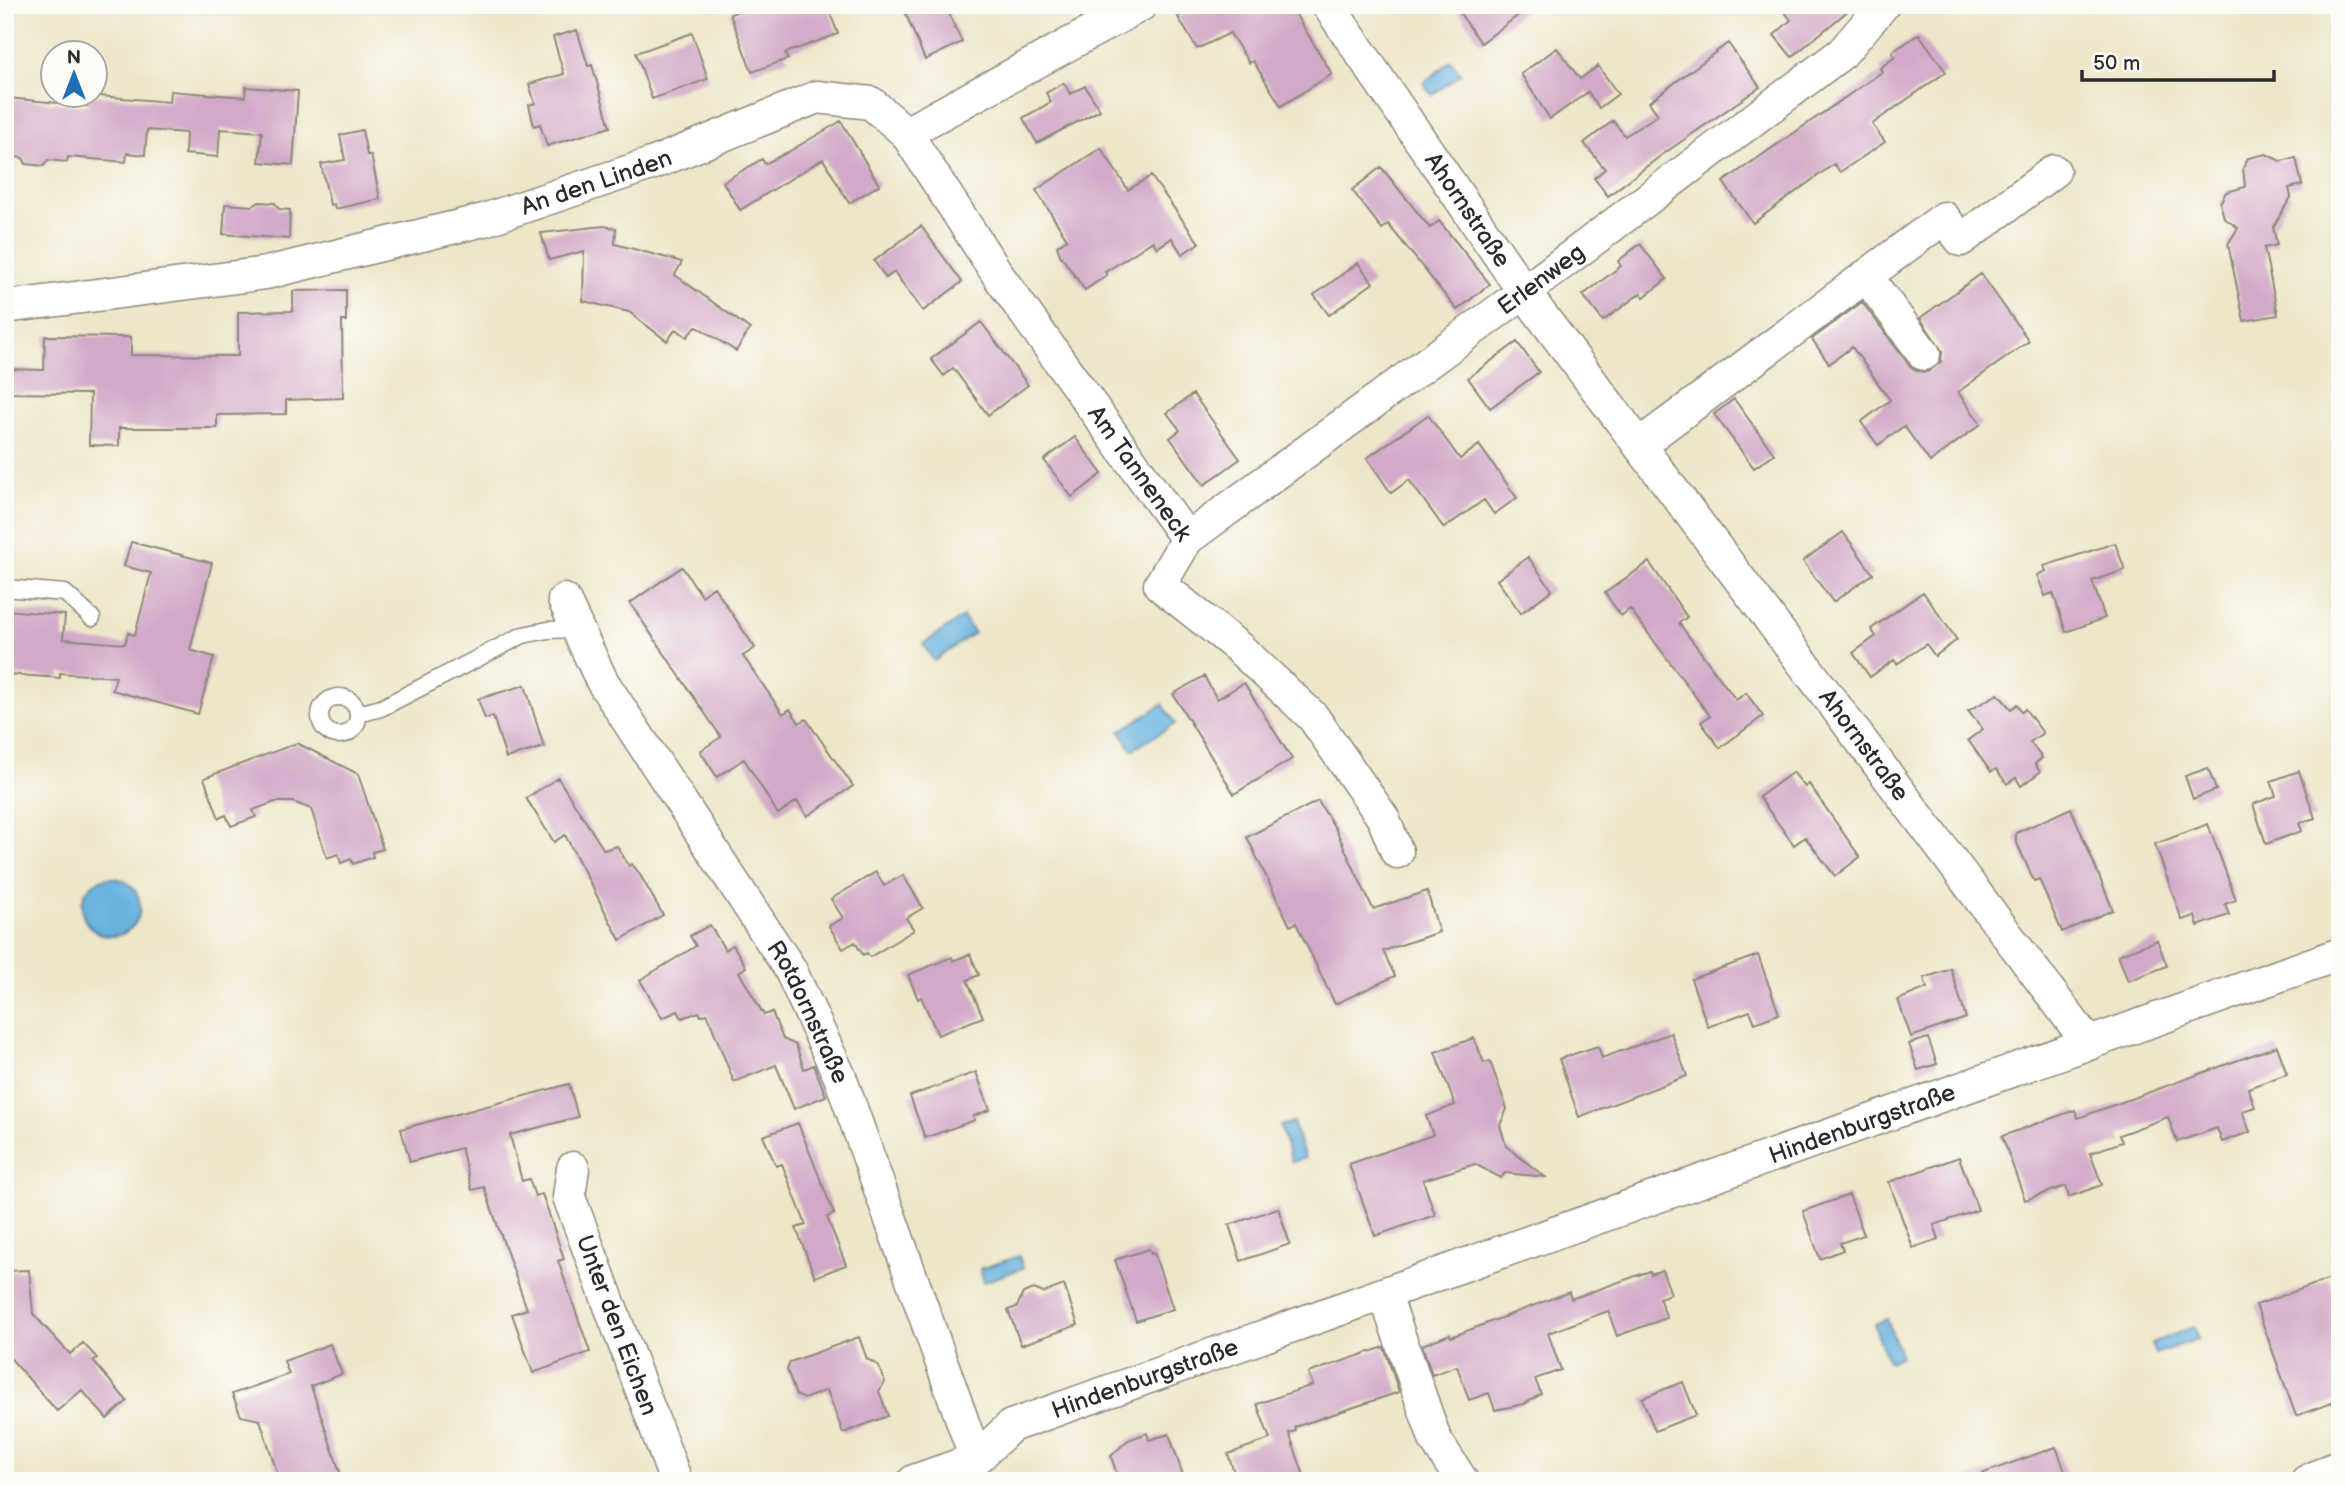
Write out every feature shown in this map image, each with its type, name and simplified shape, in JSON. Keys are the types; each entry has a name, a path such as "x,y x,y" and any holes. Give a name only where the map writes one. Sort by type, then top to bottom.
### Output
{"street":[{"path":"906,134 1141,5"},
{"name":"Ahornstraße","path":"1328,5 1524,292 2089,1044"},
{"name":"Erlenweg","path":"1187,539 1524,292 1842,52 1883,5"},
{"name":"An den Linden","path":"5,307 266,273 484,220 654,163 817,97 871,103 906,134"},
{"name":"Am Tanneneck","path":"906,134 1000,278 1187,539 1160,585 1239,649 1313,717 1383,818 1397,852"},
{"path":"1639,445 1944,218 1961,240 2054,171"},
{"path":"1866,276 1924,354"},
{"name":"Rotdornstraße","path":"564,600 602,681 790,969 839,1077 976,1459"},
{"name":"Hindenburgstraße","path":"914,1481 976,1459 1012,1426 2340,954"},
{"name":"Unter den Eichen","path":"573,1168 569,1197 676,1481"},
{"path":"1385,1295 1435,1439 1462,1481"},
{"path":"2307,1481 2340,1466"}],"lane":[{"path":"5,588 65,593 92,618"},
{"path":"358,714 381,708 523,635 548,629 578,629"}],"water":[{"path":"1451,61 1461,74 1432,95 1423,83"},
{"path":"963,617 974,633 934,661 923,644"},
{"path":"1163,704 1175,724 1132,750 1120,731"},
{"path":"105,878 117,878 132,886 140,901 140,913 132,928 117,936 105,936 90,928 82,913 82,901 90,886"},
{"path":"1293,1122 1305,1158 1292,1162 1280,1126"},
{"path":"1019,1256 1023,1268 984,1282 980,1269"},
{"path":"1887,1319 1901,1357 1888,1362 1874,1324"},
{"path":"2194,1327 2198,1339 2155,1354 2151,1343"}],"building":[{"path":"755,5 827,5 838,34 785,53 788,59 752,72 730,14"},
{"path":"902,5 945,5 962,42 925,60"},
{"path":"1199,5 1290,5 1332,74 1281,106 1253,61 1249,63 1230,33 1197,49 1178,17"},
{"path":"1454,5 1532,5 1481,43"},
{"path":"1779,5 1855,5 1792,57 1774,35 1791,20"},
{"path":"577,30 588,66 592,65 610,127 547,146 540,124 534,126 529,105 535,103 529,84 564,74 553,37"},
{"path":"692,33 708,79 652,99 636,53"},
{"path":"1919,34 1946,72 1872,124 1885,142 1840,172 1834,164 1753,223 1723,182 1882,72 1880,68 1895,57 1892,52"},
{"path":"1728,43 1760,87 1608,196 1594,178 1605,169 1584,143 1613,121 1625,136 1658,115 1649,102"},
{"path":"1557,48 1580,79 1598,66 1618,94 1599,108 1588,92 1550,119 1521,74"},
{"path":"1064,83 1070,94 1085,86 1100,110 1037,143 1023,118 1051,102 1046,93"},
{"path":"246,87 298,91 293,165 259,162 262,132 220,129 218,157 185,154 186,133 147,130 145,155 127,153 126,162 68,157 67,162 48,160 44,166 26,164 23,158 5,156 9,98 38,101 38,108 108,108 108,97 169,102 170,91 245,97"},
{"path":"841,121 879,185 849,203 823,159 740,210 723,182 762,159 765,164"},
{"path":"362,130 367,155 371,155 380,199 335,209 334,204 330,205 321,164 345,160 340,135"},
{"path":"1101,148 1128,190 1151,176 1199,243 1182,254 1172,238 1157,248 1153,241 1105,272 1107,275 1085,290 1060,255 1057,246 1067,239 1036,190"},
{"path":"2266,154 2280,161 2296,158 2302,185 2289,188 2291,197 2273,227 2277,245 2264,248 2278,315 2244,321 2228,244 2238,228 2224,218 2220,203 2226,192 2245,187 2243,168 2248,158"},
{"path":"1381,167 1430,228 1439,221 1490,284 1457,310 1388,224 1382,229 1352,190"},
{"path":"259,202 275,203 279,209 290,210 289,239 223,234 225,204 253,206"},
{"path":"604,226 616,228 615,244 682,262 675,275 750,329 736,351 696,326 687,337 676,329 667,341 629,312 583,301 584,251 549,260 541,233"},
{"path":"921,226 962,282 923,311 894,272 886,278 874,261"},
{"path":"1640,244 1667,279 1644,297 1641,293 1603,321 1583,295 1621,266 1618,261"},
{"path":"1358,263 1373,283 1329,315 1314,295"},
{"path":"1981,274 2029,341 1958,392 1981,424 1930,462 1904,426 1878,445 1861,422 1890,400 1852,347 1829,364 1812,339 1862,302 1909,365 1917,371 1927,372 1941,362 1942,351 1920,318"},
{"path":"346,290 346,321 342,321 343,398 286,400 286,414 217,415 217,428 119,428 119,446 89,445 90,394 5,393 5,369 44,370 45,336 131,337 131,355 238,356 238,312 293,311 293,291"},
{"path":"981,322 1028,385 988,415 953,368 944,376 931,359"},
{"path":"1517,342 1539,372 1490,408 1468,378"},
{"path":"1193,394 1240,459 1204,485 1170,438 1180,430 1167,413"},
{"path":"1734,399 1774,454 1754,468 1714,414"},
{"path":"1428,415 1460,459 1479,445 1517,498 1494,514 1484,500 1444,528 1409,480 1391,493 1367,458"},
{"path":"1075,437 1102,474 1072,497 1044,460"},
{"path":"1843,532 1873,574 1833,602 1803,561"},
{"path":"131,542 212,563 190,650 214,657 198,714 112,690 116,677 60,673 60,678 5,674 5,610 65,615 63,639 125,644 128,633 135,635 151,573 124,566"},
{"path":"2115,543 2125,570 2092,581 2105,618 2066,632 2053,593 2045,596 2037,575 2046,571 2044,566"},
{"path":"1528,557 1552,590 1521,613 1497,580"},
{"path":"1649,562 1687,617 1679,623 1736,700 1746,693 1763,716 1720,748 1701,722 1710,716 1630,609 1621,616 1605,593"},
{"path":"682,567 702,596 714,587 755,648 743,656 783,714 790,709 799,723 806,719 853,786 807,816 797,801 778,814 744,759 717,777 700,751 721,737 630,603"},
{"path":"1923,592 1957,640 1935,656 1926,644 1897,664 1894,660 1870,677 1853,653 1876,636 1871,629"},
{"path":"1204,676 1217,699 1244,683 1292,759 1234,794 1173,694"},
{"path":"525,685 544,747 506,758 493,716 485,719 478,699"},
{"path":"1998,694 2011,709 2017,704 2022,712 2025,709 2043,733 2030,742 2042,758 2035,764 2040,772 2021,786 2016,778 2007,784 1996,769 1991,772 1968,740 1983,729 1968,711"},
{"path":"297,743 358,774 383,849 372,852 373,857 353,864 351,859 341,863 338,854 327,858 311,809 293,802 275,802 253,810 256,817 231,826 226,815 219,818 204,778"},
{"path":"2208,768 2216,790 2193,799 2185,776"},
{"path":"2299,771 2315,818 2299,823 2302,831 2266,844 2253,804 2276,796 2271,781"},
{"path":"1793,772 1805,787 1809,784 1860,857 1835,876 1805,837 1794,845 1759,797"},
{"path":"558,778 604,850 617,846 629,866 632,864 639,873 663,915 620,940 565,835 554,842 526,798"},
{"path":"1318,801 1335,828 1373,909 1427,891 1439,932 1383,951 1395,976 1335,1004 1296,923 1290,926 1247,837"},
{"path":"2071,808 2113,910 2062,932 2039,879 2034,881 2016,841 2016,833"},
{"path":"2208,824 2236,900 2225,904 2229,915 2198,926 2195,916 2182,920 2155,844"},
{"path":"876,872 884,886 903,875 923,908 906,918 914,930 870,957 867,953 863,955 855,942 843,949 829,926 843,918 831,899"},
{"path":"710,925 725,950 733,945 746,967 739,972 764,1015 772,1012 783,1039 796,1045 804,1069 814,1065 826,1096 794,1109 776,1065 734,1082 707,1014 701,1016 699,1012 682,1018 678,1011 662,1018 640,980 696,946 690,936"},
{"path":"2157,940 2167,966 2128,981 2118,955"},
{"path":"970,954 979,975 967,980 983,1017 938,1035 908,975 952,957 953,961"},
{"path":"1758,955 1779,1014 1755,1023 1750,1011 1708,1027 1691,979"},
{"path":"1951,969 1966,1018 1911,1037 1898,1000 1927,988 1924,978"},
{"path":"1671,1033 1687,1076 1579,1117 1559,1059 1598,1046 1602,1058"},
{"path":"1474,1038 1484,1063 1490,1061 1507,1109 1500,1125 1506,1146 1545,1177 1505,1173 1501,1178 1475,1164 1423,1180 1435,1215 1375,1236 1349,1164 1433,1135 1426,1116 1455,1105 1435,1052"},
{"path":"1928,1038 1937,1064 1918,1070 1909,1044"},
{"path":"2277,1046 2287,1074 2248,1088 2255,1107 2242,1111 2250,1132 2222,1142 2217,1128 2177,1142 2168,1117 2119,1135 2122,1142 2090,1153 2102,1185 2069,1197 2066,1186 2025,1200 2002,1136 2075,1110 2078,1118"},
{"path":"976,1072 990,1110 973,1116 975,1120 925,1138 910,1096"},
{"path":"569,1084 578,1117 510,1135 522,1181 529,1179 535,1196 542,1194 564,1259 558,1261 590,1352 533,1373 512,1314 527,1309 484,1187 472,1190 461,1148 410,1162 401,1129"},
{"path":"798,1123 834,1214 827,1217 846,1265 815,1277 796,1228 806,1225 782,1164 776,1166 763,1136"},
{"path":"1959,1157 1978,1210 1934,1225 1939,1239 1913,1248 1889,1182"},
{"path":"1849,1195 1864,1235 1840,1243 1843,1250 1820,1259 1803,1211"},
{"path":"1278,1208 1290,1244 1241,1261 1229,1225"},
{"path":"1149,1249 1151,1254 1154,1253 1173,1309 1136,1321 1115,1260"},
{"path":"29,1270 33,1314 70,1354 83,1343 97,1358 93,1361 127,1401 107,1419 82,1390 57,1411 5,1352 5,1271"},
{"path":"1662,1270 1671,1294 1659,1298 1667,1318 1617,1336 1608,1311 1548,1333 1561,1370 1535,1379 1541,1394 1524,1404 1495,1410 1489,1393 1469,1400 1457,1366 1432,1375 1422,1345 1450,1334 1451,1337 1569,1292 1571,1299 1650,1271 1651,1274"},
{"path":"2330,1279 2340,1307 2340,1400 2296,1416 2256,1305"},
{"path":"1064,1285 1078,1325 1021,1345 1008,1310 1017,1307 1023,1293 1034,1289 1043,1293"},
{"path":"859,1337 867,1359 878,1365 885,1382 879,1391 888,1416 843,1433 827,1390 804,1399 796,1395 787,1370 790,1362"},
{"path":"330,1344 342,1374 311,1386 343,1481 280,1481 260,1420 241,1416 232,1394 289,1374 284,1361"},
{"path":"1384,1347 1399,1392 1295,1427 1296,1431 1289,1433 1306,1481 1237,1481 1228,1454 1270,1439 1257,1404 1313,1385 1308,1373"},
{"path":"1683,1382 1696,1415 1655,1431 1642,1398"},
{"path":"1147,1433 1149,1440 1169,1434 1185,1481 1119,1481 1111,1456 1128,1440"},
{"path":"2056,1447 2069,1481 1971,1481 1970,1478"}]}
